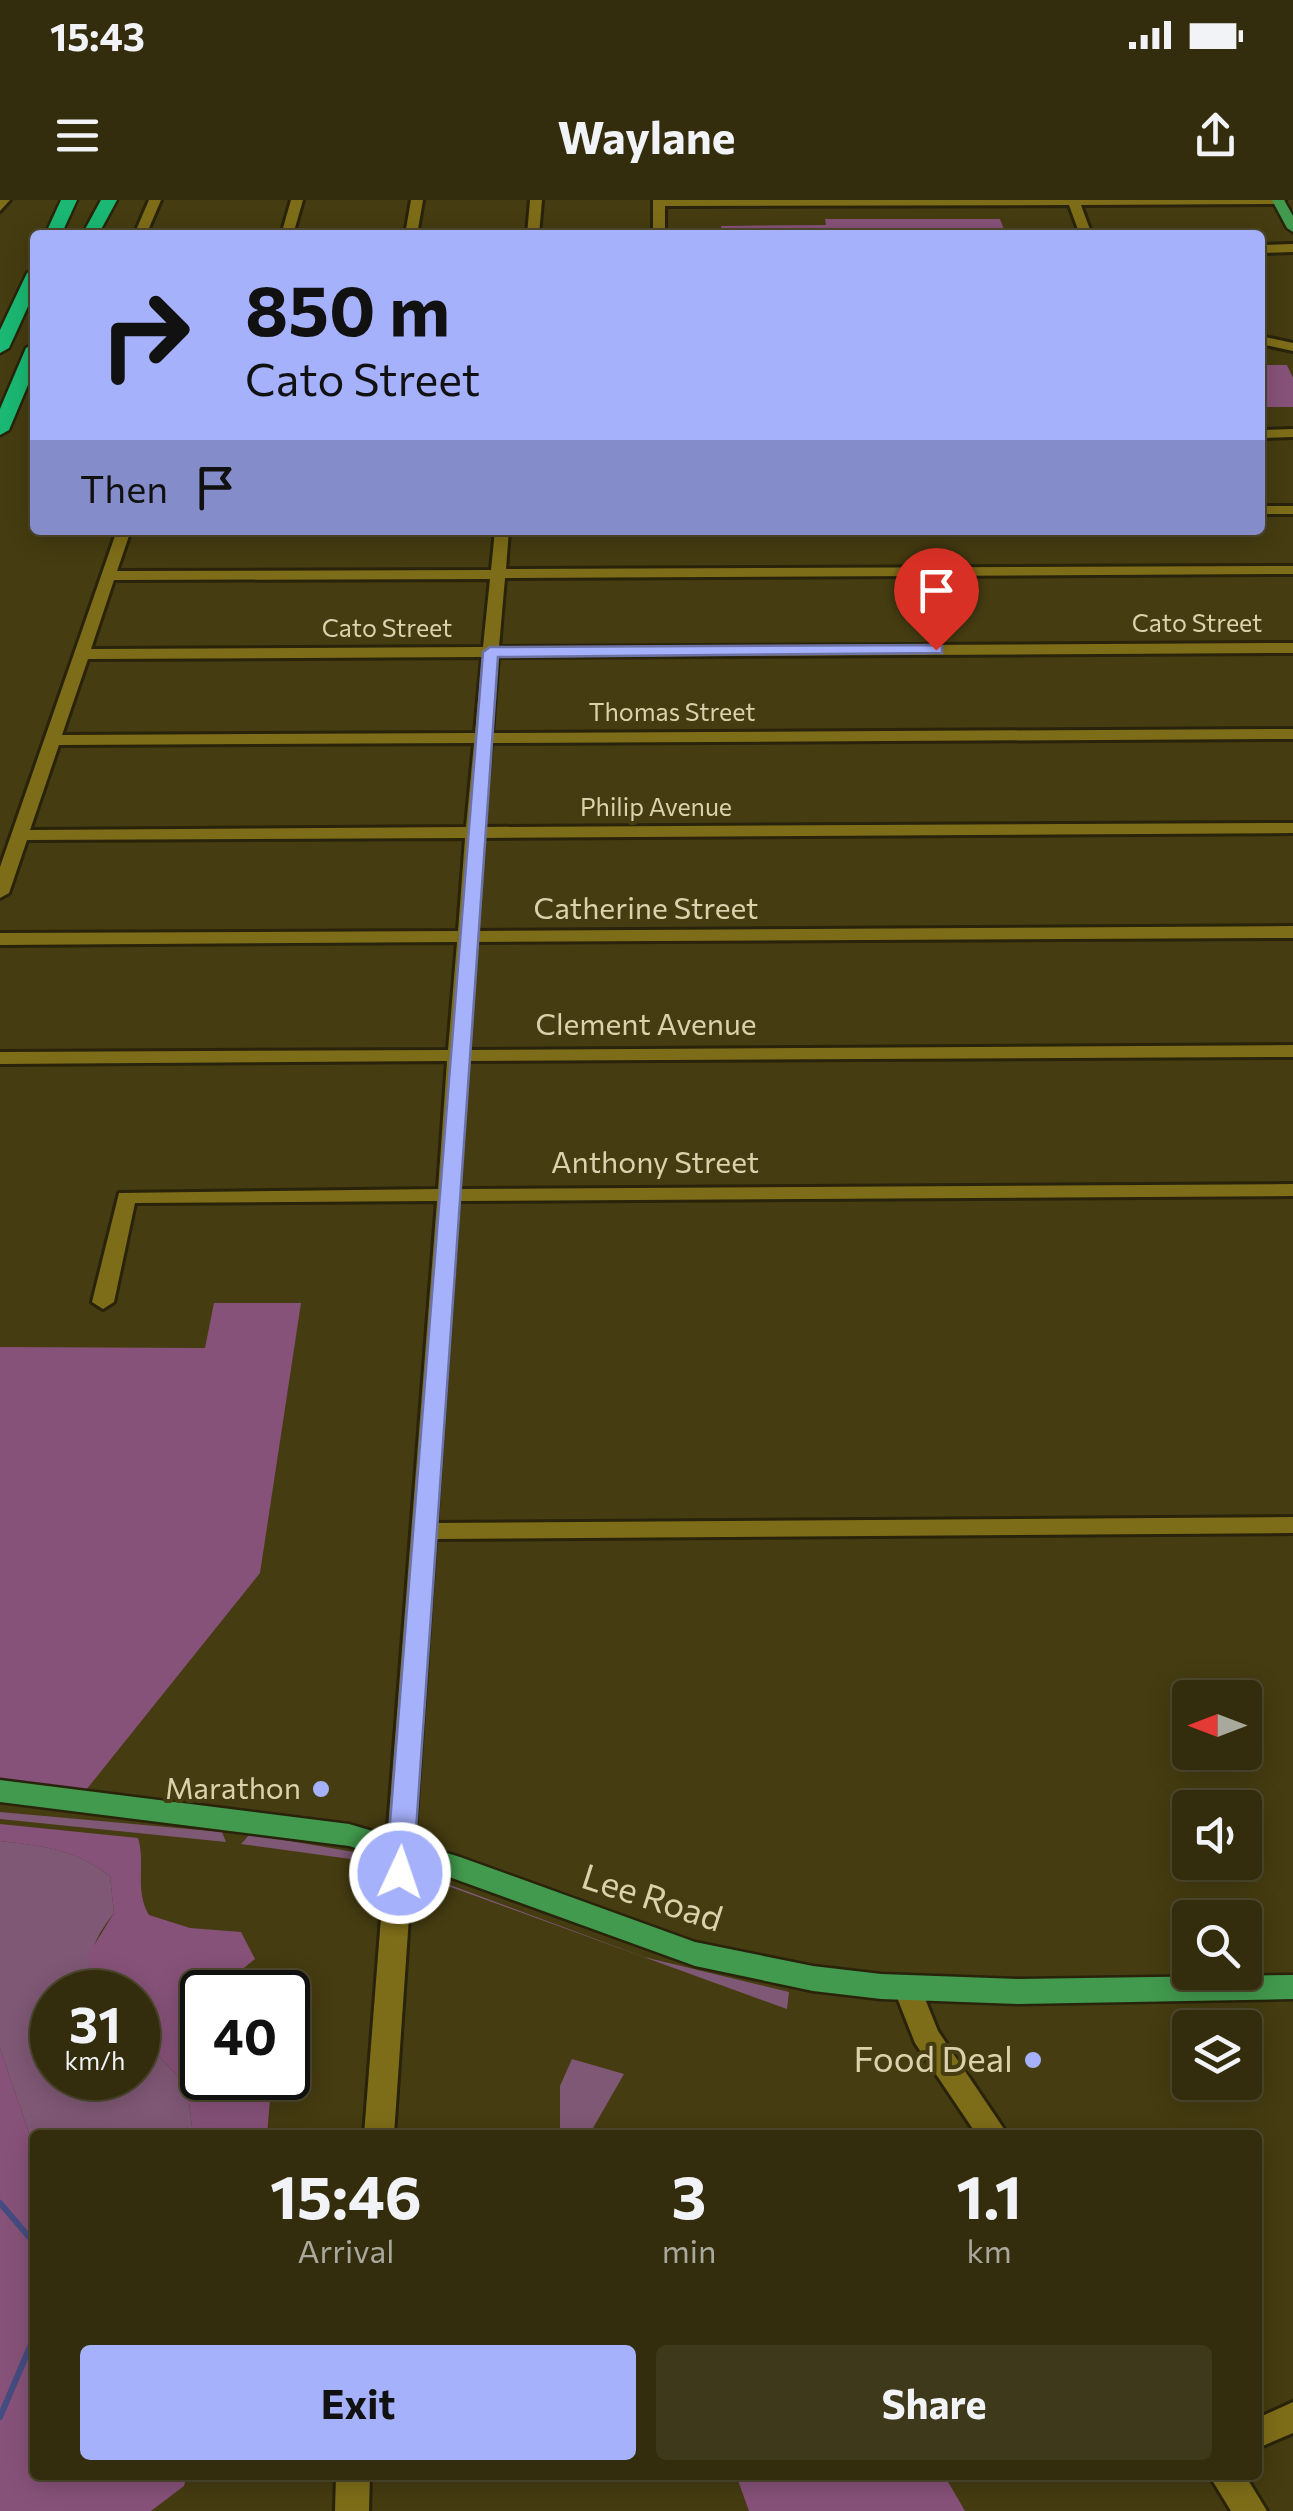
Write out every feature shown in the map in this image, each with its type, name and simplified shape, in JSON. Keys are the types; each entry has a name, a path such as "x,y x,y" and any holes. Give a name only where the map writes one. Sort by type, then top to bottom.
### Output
{"highway":[{"path":"55,230 69,200"},
{"path":"84,230 97,200"},
{"path":"93,230 109,200"},
{"path":"0,348 30,284"},
{"path":"0,430 30,360"}],"main road":[{"path":"1279,200 1293,228"},
{"name":"Lee Road","path":"0,1791 288,1824 400,1847 622,1931 704,1957 809,1978 907,1987 1293,1987"}],"street":[{"path":"0,208 4,200"},
{"path":"142,230 155,200"},
{"path":"289,230 298,200"},
{"path":"412,230 417,200"},
{"path":"533,230 536,200"},
{"path":"659,230 659,202 1279,200"},
{"path":"1074,202 1084,230"},
{"path":"1265,249 1293,248"},
{"path":"1265,341 1293,347"},
{"path":"1265,434 1293,434"},
{"path":"1265,510 1293,510"},
{"path":"0,893 122,535"},
{"path":"379,2130 474,833 501,535"},
{"path":"108,576 1293,570"},
{"name":"Cato Street","path":"82,654 1293,648"},
{"name":"Thomas Street","path":"52,740 1293,734"},
{"name":"Philip Avenue","path":"20,835 1293,828"},
{"name":"Catherine Street","path":"0,939 1293,932"},
{"name":"Clement Avenue","path":"0,1058 1293,1052"},
{"name":"Anthony Street","path":"103,1302 126,1196 1293,1190"},
{"path":"426,1532 1293,1525"},
{"path":"907,1987 925,2035 990,2130"},
{"path":"1262,2431 1293,2417"},
{"path":"352,2511 353,2480"},
{"path":"1229,2480 1250,2511"}],"shaded area":[{"path":"825,219 1000,219 1004,230 721,230 721,226 826,225"},
{"path":"1265,365 1287,365 1293,378 1293,407 1265,407"},
{"path":"214,1303 301,1303 260,1573 78,1800 0,1791 0,1347 205,1348"},
{"path":"0,1812 222,1832 226,1842 0,1819"},
{"path":"0,1824 138,1838 142,1896 149,1915 190,1928 241,1932 255,1959 241,1970 180,1970 180,2079 160,2057 160,1970 91,1970 88,1955 114,1913 110,1876 71,1854 0,1841"},
{"path":"250,1834 371,1855 365,1861 241,1844"},
{"path":"0,1841 71,1854 110,1876 114,1913 96,1942 91,1970 30,1970 30,2100 160,2100 160,2057 180,2079 180,2100 189,2100 192,2130 30,2130 30,2136 0,2048"},
{"path":"434,1881 644,1957 789,1992 787,2009"},
{"path":"0,2048 30,2136 30,2480 186,2480 184,2486 151,2511 0,2511"},
{"path":"572,2059 624,2074 592,2130 560,2130 560,2086"},
{"path":"189,2100 270,2100 267,2130 192,2130"},
{"path":"738,2480 947,2480 965,2511 749,2511"}],"waterway":[{"path":"0,2203 30,2238"},
{"path":"0,2417 30,2347"}],"place":[{"name":"Marathon","path":"321,1789"},
{"name":"Food Deal","path":"1033,2060"}],"route":[{"path":"400,1873 474,825 490,652 936,650"}]}
